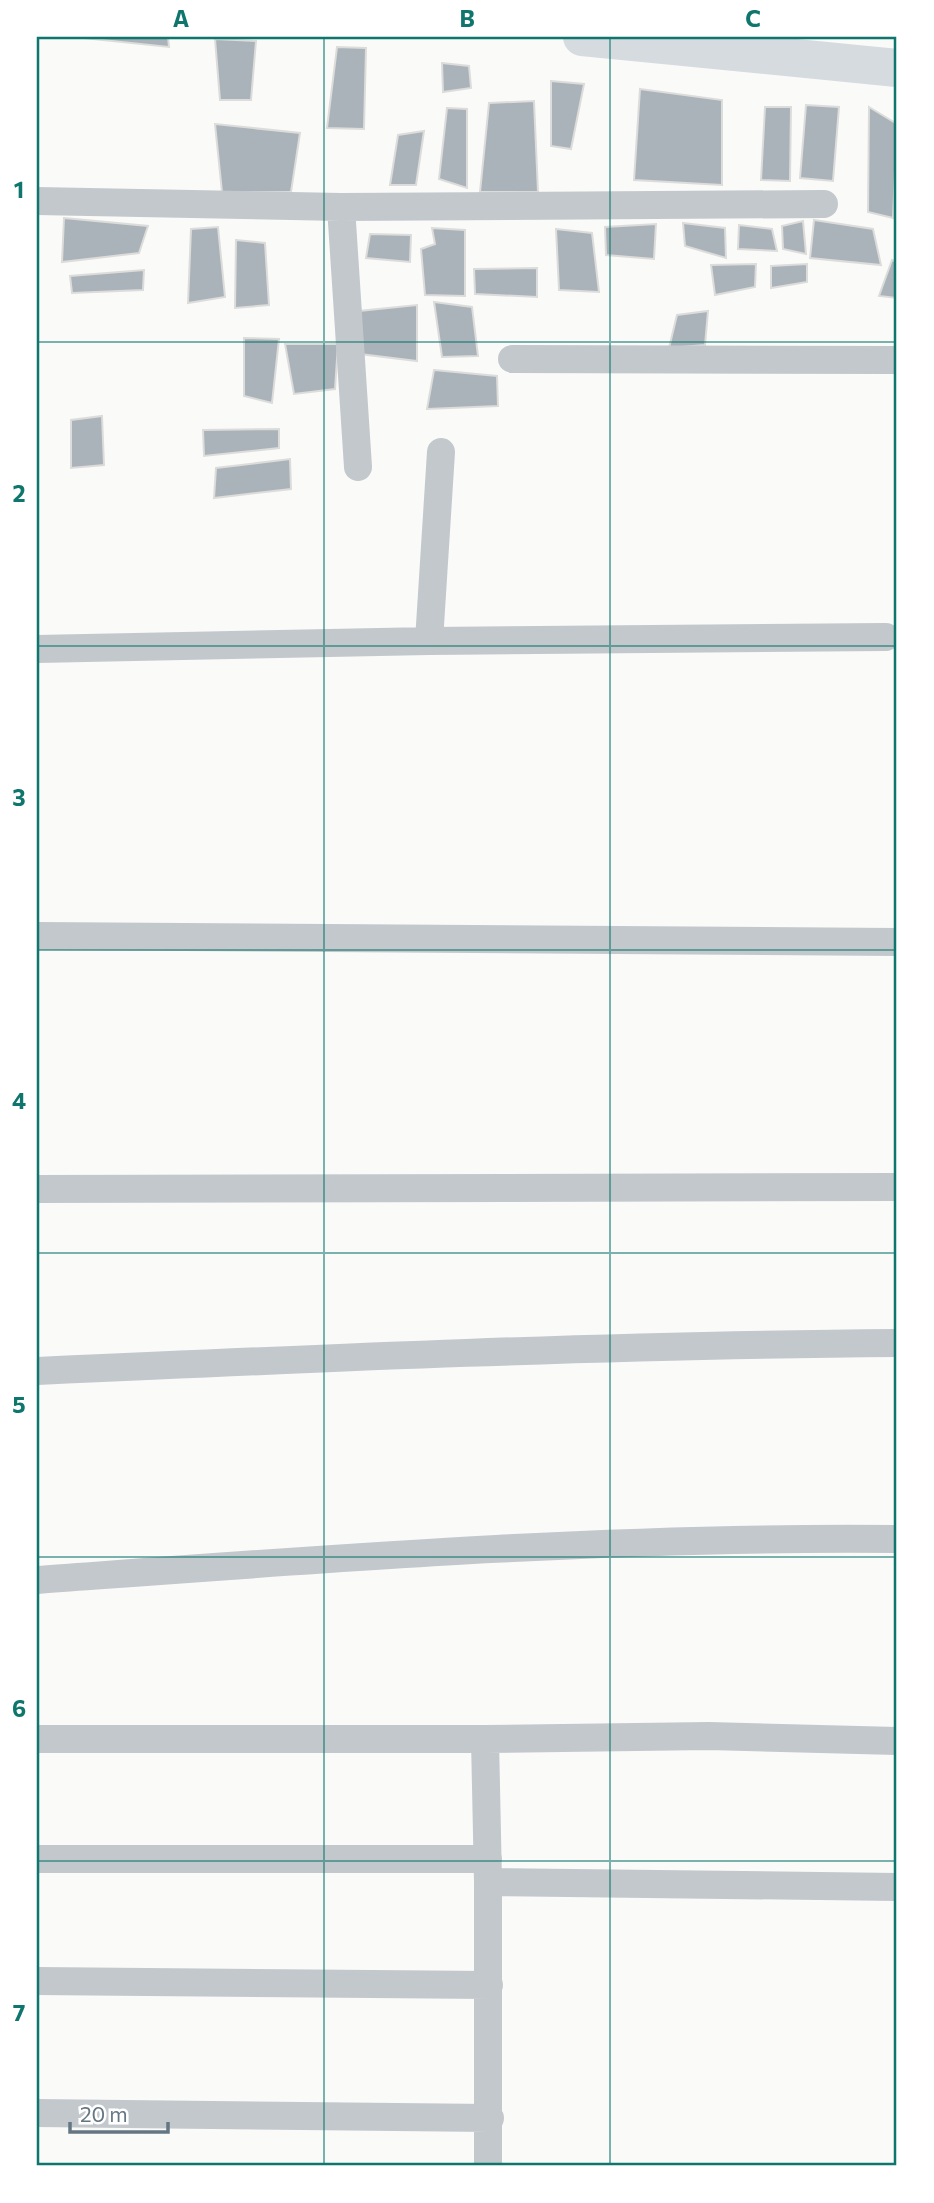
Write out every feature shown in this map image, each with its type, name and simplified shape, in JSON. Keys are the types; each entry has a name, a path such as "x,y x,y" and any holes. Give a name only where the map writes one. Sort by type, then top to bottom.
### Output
{"main road":[{"path":"582,37 897,68"}],"street":[{"path":"37,201 341,207 824,204"},
{"path":"341,207 358,467"},
{"path":"512,359 897,360"},
{"path":"429,641 440,452"},
{"path":"37,649 429,641 886,637"},
{"path":"37,936 897,942"},
{"path":"37,1189 897,1187"},
{"path":"37,1371 340,1357 897,1343"},
{"path":"37,1580 419,1553 638,1541 897,1539"},
{"path":"37,1738 485,1739 709,1736 897,1741"},
{"path":"485,1739 489,1985 488,2166"},
{"path":"37,1859 488,1871 897,1887"},
{"path":"37,1981 489,1985"},
{"path":"37,2113 489,2118"}],"building":[{"path":"74,37 168,37 169,47"},
{"path":"215,39 256,41 251,100 220,100"},
{"path":"337,47 366,48 364,129 327,128"},
{"path":"442,63 469,66 471,88 443,92"},
{"path":"551,81 584,84 571,149 551,146"},
{"path":"640,89 722,100 722,185 634,180"},
{"path":"534,101 538,192 480,192 489,103"},
{"path":"806,105 839,107 833,181 800,178"},
{"path":"765,107 791,107 790,181 761,180"},
{"path":"869,107 897,124 893,218 868,212"},
{"path":"447,108 467,109 467,188 439,179"},
{"path":"215,124 300,133 291,192 222,192"},
{"path":"424,131 416,185 390,185 398,135"},
{"path":"64,218 148,226 139,253 62,262"},
{"path":"814,220 873,229 881,265 810,258"},
{"path":"803,221 806,254 783,249 782,226"},
{"path":"683,223 725,228 726,258 685,246"},
{"path":"656,224 654,259 606,255 605,227"},
{"path":"739,225 772,229 777,251 738,249"},
{"path":"218,227 225,297 188,303 191,229"},
{"path":"432,228 465,230 465,296 425,295 421,249 435,244"},
{"path":"556,229 592,233 599,292 559,290"},
{"path":"370,234 411,235 410,262 366,258"},
{"path":"236,240 265,243 269,305 235,308"},
{"path":"892,260 897,262 897,298 879,296"},
{"path":"756,264 755,287 715,295 711,265"},
{"path":"807,264 807,282 771,288 771,266"},
{"path":"537,268 537,297 475,294 474,269"},
{"path":"144,270 143,290 72,293 70,276"},
{"path":"434,302 472,307 478,356 442,357"},
{"path":"417,305 417,361 360,354 359,311"},
{"path":"708,311 705,345 669,348 677,315"},
{"path":"244,338 279,339 272,403 244,396"},
{"path":"285,344 338,344 335,389 294,394"},
{"path":"434,370 497,376 498,406 427,409"},
{"path":"102,416 104,465 71,468 71,420"},
{"path":"279,429 279,448 204,456 203,430"},
{"path":"290,459 291,489 214,498 216,468"}]}
